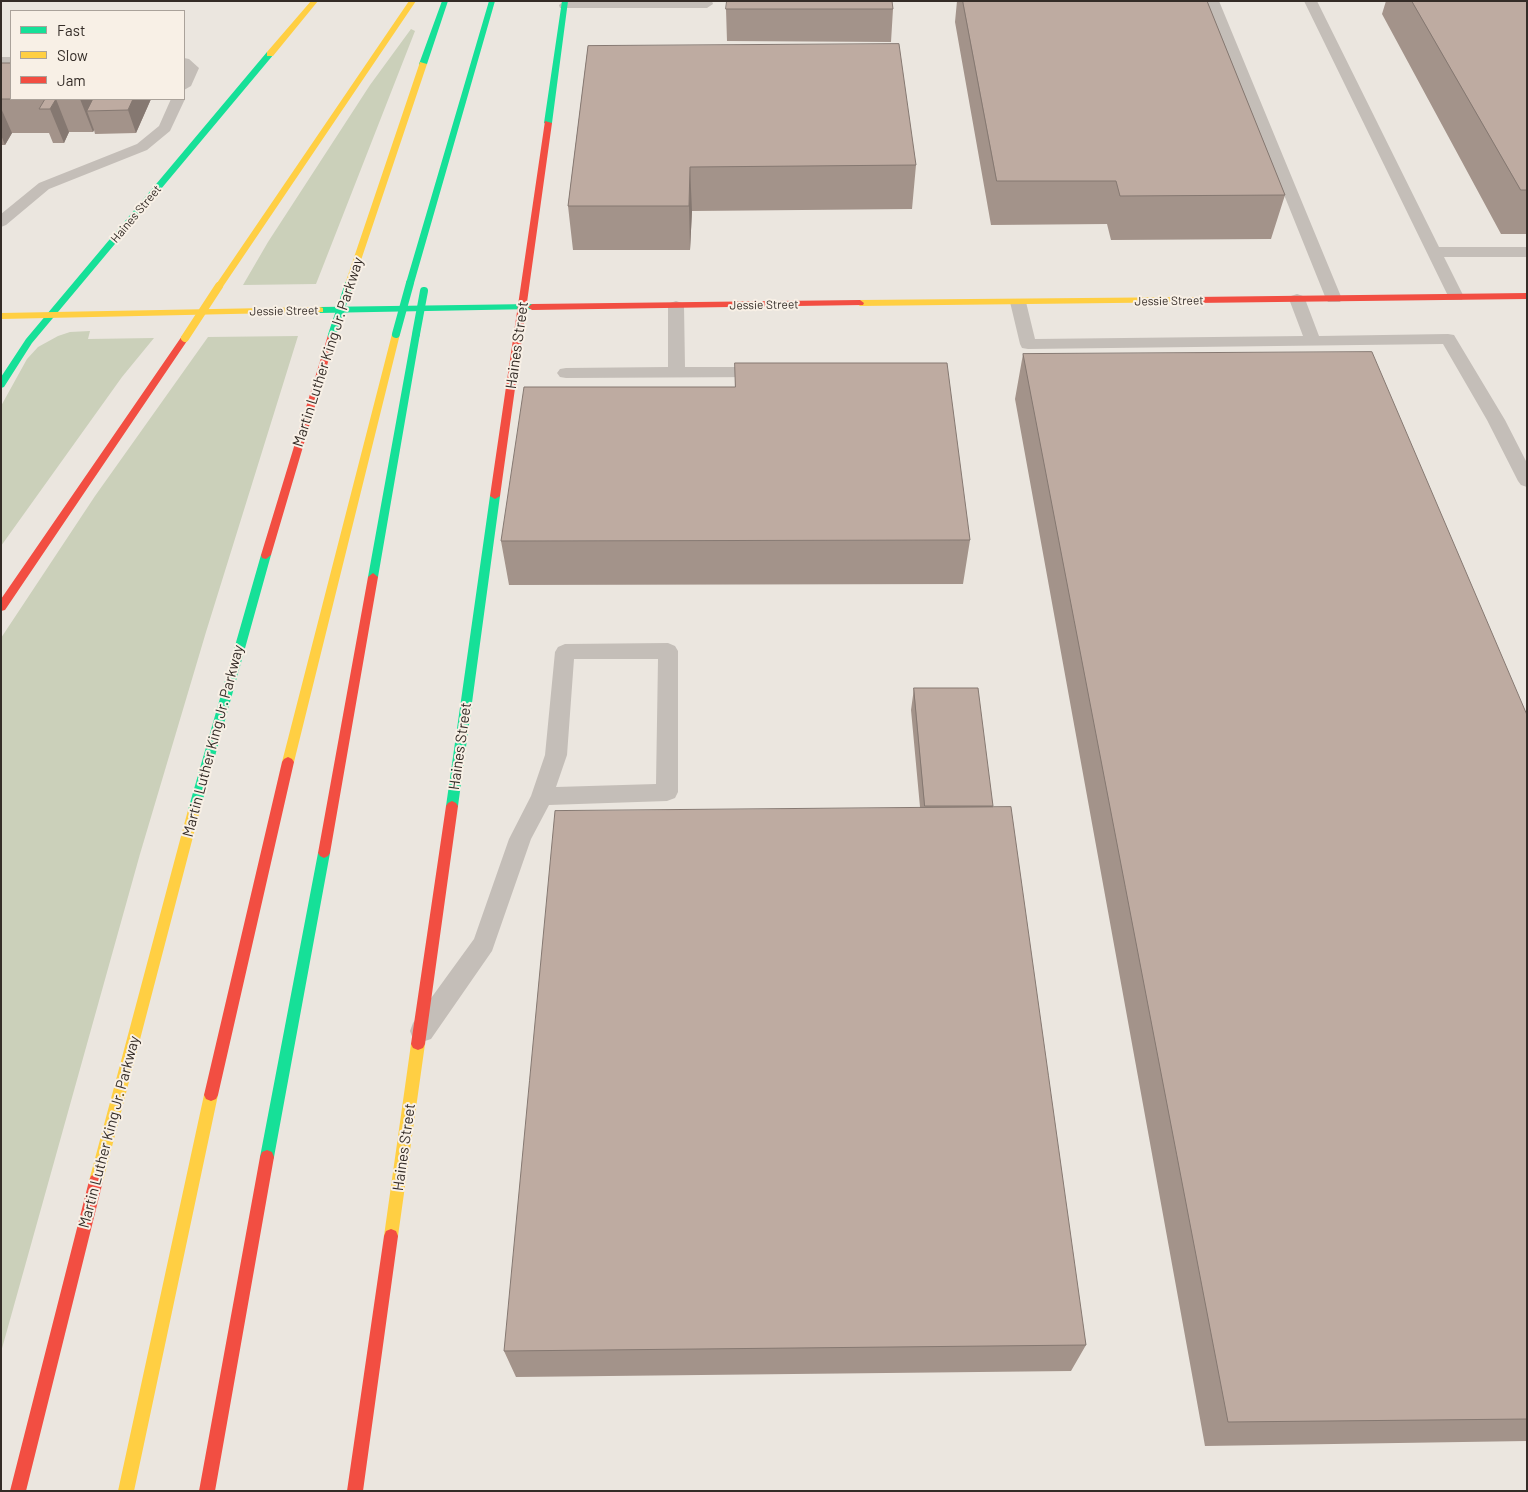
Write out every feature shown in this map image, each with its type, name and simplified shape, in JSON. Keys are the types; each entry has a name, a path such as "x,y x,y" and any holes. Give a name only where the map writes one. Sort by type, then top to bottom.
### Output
{"main road":[{"name":"Haines Street","path":"1,385 29,341 315,1"},
{"path":"1,607 413,1"},
{"name":"Martin Luther King Jr. Parkway","path":"18,1491 203,775 283,492 332,335 446,1"},
{"path":"126,1491 217,1065 285,772 348,516 396,334 492,1"},
{"name":"Haines Street","path":"355,1491 565,3"},
{"path":"431,254 451,139"},
{"path":"207,1491 257,1207 318,889 426,282"},
{"name":"Jessie Street","path":"1,316 522,307 1527,296"}],"lane":[{"path":"1212,1 1334,299"},
{"path":"1310,1 1456,297"},
{"path":"565,3 707,4"},
{"path":"185,63 192,68 185,84"},
{"path":"1,222 44,186 96,167 142,147 165,128 178,100"},
{"path":"1434,252 1527,252"},
{"path":"1297,299 1314,340"},
{"path":"1018,302 1028,344 1448,339 1496,420 1527,481"},
{"path":"676,306 677,372"},
{"path":"566,374 776,371"},
{"path":"420,1035 484,944 520,839 542,796 556,755 565,652 668,651 667,792 542,796"}],"green space":[{"path":"411,29 415,31 316,284 243,285 268,242 370,85"},
{"path":"90,331 88,339 154,338 122,377 1,546 1,406 27,359 38,347 70,332"},
{"path":"298,336 206,632 140,854 1,1352 1,638 95,496 208,337"}],"building":[{"path":"727,1 892,1 893,9 726,9"},
{"path":"963,1 1207,1 1285,195 1120,196 1116,181 997,181"},
{"path":"1412,1 1527,1 1527,190 1521,190"},
{"path":"899,44 916,165 690,167 689,206 568,206 588,46"},
{"path":"1,63 10,63 10,99 1,99"},
{"path":"44,100 55,100 50,109 39,109"},
{"path":"92,100 133,100 128,110 87,111"},
{"path":"1372,352 1527,715 1527,1419 1228,1422 1023,354"},
{"path":"735,363 947,363 970,540 501,541 524,387 735,387"},
{"path":"914,688 978,688 993,806 925,806"},
{"path":"1011,807 1086,1345 504,1351 555,811"}],"traffic: fast":[{"path":"423,64 445,1"},
{"path":"410,283 492,1"},
{"path":"548,123 565,1"},
{"path":"1,385 29,341 270,54"},
{"path":"396,334 410,283"},
{"path":"332,335 349,284"},
{"path":"416,334 424,291"},
{"path":"320,310 532,307"},
{"path":"373,577 416,334"},
{"path":"452,806 495,496"},
{"path":"194,810 266,555"},
{"path":"267,1157 324,853"}],"traffic: slow":[{"path":"270,54 315,1"},
{"path":"219,286 413,1"},
{"path":"349,284 423,64"},
{"path":"185,338 219,286"},
{"path":"860,303 1194,300"},
{"path":"1,316 320,310"},
{"path":"288,762 396,334"},
{"path":"96,1181 194,810"},
{"path":"391,1236 418,1044"},
{"path":"126,1491 211,1095"}],"traffic: jam":[{"path":"495,496 548,123"},
{"path":"1194,300 1527,296"},
{"path":"532,307 860,303"},
{"path":"266,555 332,335"},
{"path":"1,607 185,338"},
{"path":"324,853 373,577"},
{"path":"211,1095 288,762"},
{"path":"418,1044 452,806"},
{"path":"207,1491 267,1157"},
{"path":"18,1491 96,1181"},
{"path":"355,1491 391,1236"}]}
